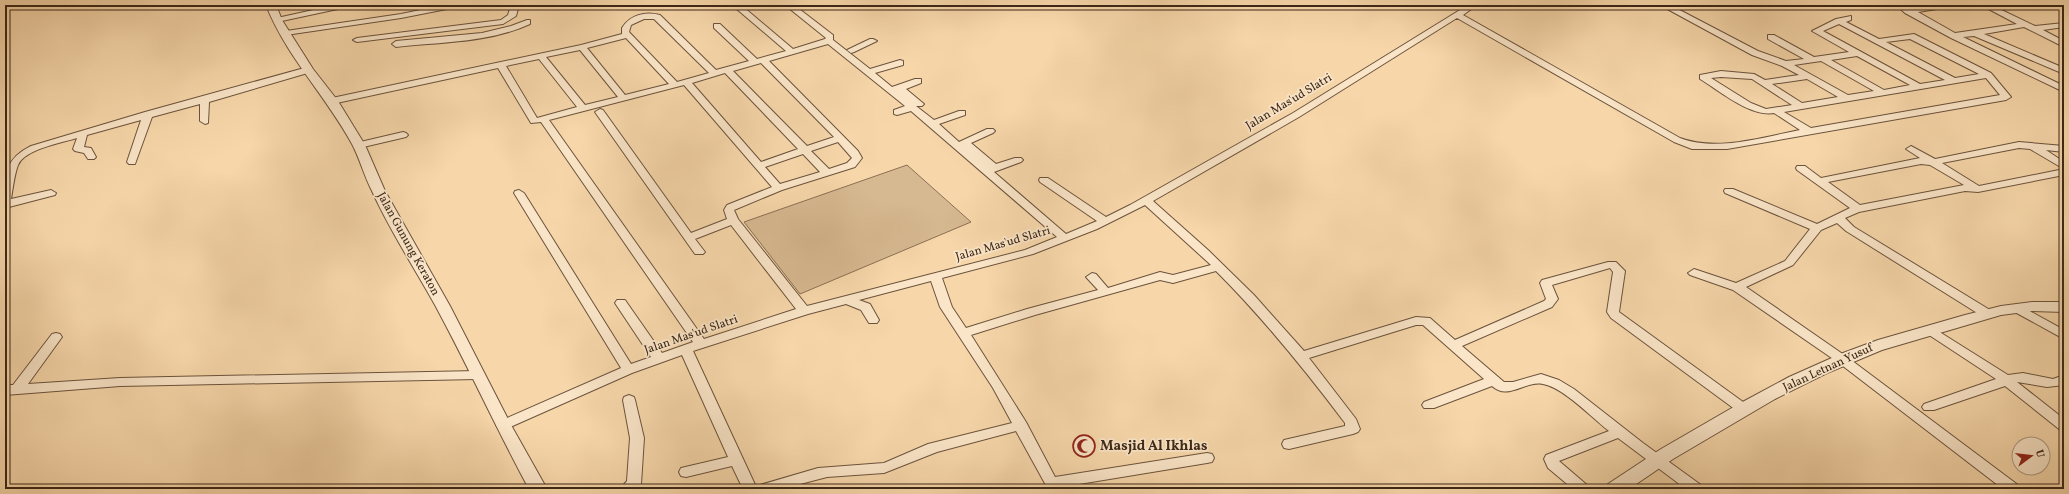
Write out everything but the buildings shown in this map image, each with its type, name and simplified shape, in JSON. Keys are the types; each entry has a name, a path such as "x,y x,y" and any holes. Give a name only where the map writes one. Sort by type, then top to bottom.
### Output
{"street":[{"name":"Jalan Gunung Keraton","path":"270,5 277,20 308,70 332,101 359,145 378,191 443,306 503,425 538,489"},
{"path":"277,20 347,5"},
{"path":"399,5 401,16"},
{"path":"286,33 401,16 457,5"},
{"path":"396,44 482,35 504,26 512,16 516,5"},
{"path":"736,5 791,51"},
{"path":"789,5 830,37 829,41"},
{"name":"Jalan Mas'ud Slatri","path":"503,425 628,370 702,344 804,311 1029,252 1105,221 1146,200 1296,115 1473,5"},
{"path":"1664,5 1755,53 1785,64 1848,99"},
{"path":"1900,5 1908,11 1954,36 2064,89"},
{"path":"1985,5 2032,29 2060,39 2064,44"},
{"path":"1908,11 1943,6"},
{"path":"675,85 624,31 629,23 640,17 654,15 714,73"},
{"path":"1457,15 1677,140 1692,146 1727,146 2006,97 1988,75 1911,36 1879,41"},
{"path":"1848,18 1816,31 1919,87"},
{"path":"1839,21 1954,80"},
{"path":"358,40 504,26 527,22"},
{"path":"1954,36 2024,25"},
{"path":"2032,29 2064,25"},
{"path":"718,26 758,60 840,138 857,158 851,165 778,188 731,207 728,213 804,311"},
{"path":"1975,33 2064,71"},
{"path":"332,101 582,47 627,34"},
{"path":"1771,37 1813,60"},
{"path":"500,64 534,121 675,85 758,60 829,41 848,52 931,114 934,122"},
{"path":"848,52 873,41"},
{"path":"582,47 624,98"},
{"path":"1785,64 1858,53"},
{"path":"541,56 582,108"},
{"path":"1823,59 1884,93"},
{"path":"872,71 900,63"},
{"path":"51,193 5,204 7,179 16,158 24,152 82,133 308,70"},
{"path":"727,70 826,172"},
{"path":"1802,107 1754,77 1721,74 1703,77 1748,105 1765,112 1802,107 1988,75"},
{"path":"1765,83 1808,76"},
{"path":"686,82 778,188"},
{"path":"896,89 918,82"},
{"path":"896,89 912,107 934,122 991,170 1065,238"},
{"path":"204,100 204,120"},
{"path":"897,112 912,107"},
{"path":"1777,111 1808,131"},
{"path":"600,112 699,252"},
{"path":"934,122 962,113"},
{"path":"132,162 148,114"},
{"path":"543,119 702,344"},
{"path":"961,145 990,131"},
{"path":"82,133 78,149 88,150 91,157"},
{"path":"359,145 402,135"},
{"path":"759,166 840,138"},
{"path":"1819,180 1921,161 1934,162 2015,146 2064,149"},
{"path":"2031,146 2064,166"},
{"path":"1911,149 1978,189"},
{"path":"991,170 1018,160"},
{"path":"1801,168 1858,209"},
{"path":"1737,287 1789,263 1817,228 1847,212 1965,188 1978,189 2064,172"},
{"path":"1044,180 1105,221"},
{"path":"1729,191 1817,228"},
{"path":"519,193 628,370"},
{"path":"1146,200 1178,227 1250,298 1301,356 1351,422 1353,429 1289,444"},
{"path":"1838,218 1850,229 1986,313"},
{"path":"689,238 733,220"},
{"path":"1453,345 1548,304 1552,299 1546,283 1612,264 1617,267 1619,271 1613,312 1745,410"},
{"path":"964,333 1031,312 1160,276 1173,279 1217,267"},
{"path":"1694,273 1737,287 1843,360 2013,489"},
{"path":"935,276 946,307 998,386 1021,425 1053,486 1207,458"},
{"path":"1092,277 1106,292"},
{"path":"847,299 866,307 873,320"},
{"path":"621,302 659,359"},
{"name":"Jalan Letnan Yusuf","path":"1625,487 1656,462 1745,410 1843,360 1877,346 1986,313 2032,306 2064,307"},
{"path":"2017,308 2064,335"},
{"path":"1301,356 1416,321 1426,321 1493,381 1508,388 1535,379 1550,381 1619,432 1656,462 1696,489"},
{"path":"1930,330 2008,381 2064,426"},
{"path":"11,389 56,337"},
{"path":"686,350 750,489"},
{"path":"11,389 120,382 478,375"},
{"path":"1929,407 2011,379 2024,377 2054,383 2064,379"},
{"path":"1429,405 1493,381"},
{"path":"627,489 634,484 637,438 629,400"},
{"path":"765,489 793,478 820,472 878,470 901,462 919,452 963,440 991,435 1021,425"},
{"path":"1582,489 1553,464 1552,459 1619,432"},
{"path":"686,472 736,460"}],"shaded area":[{"path":"907,165 971,222 800,294 744,222"}],"place":[{"name":"Masjid Al Ikhlas","path":"1084,446"}]}
